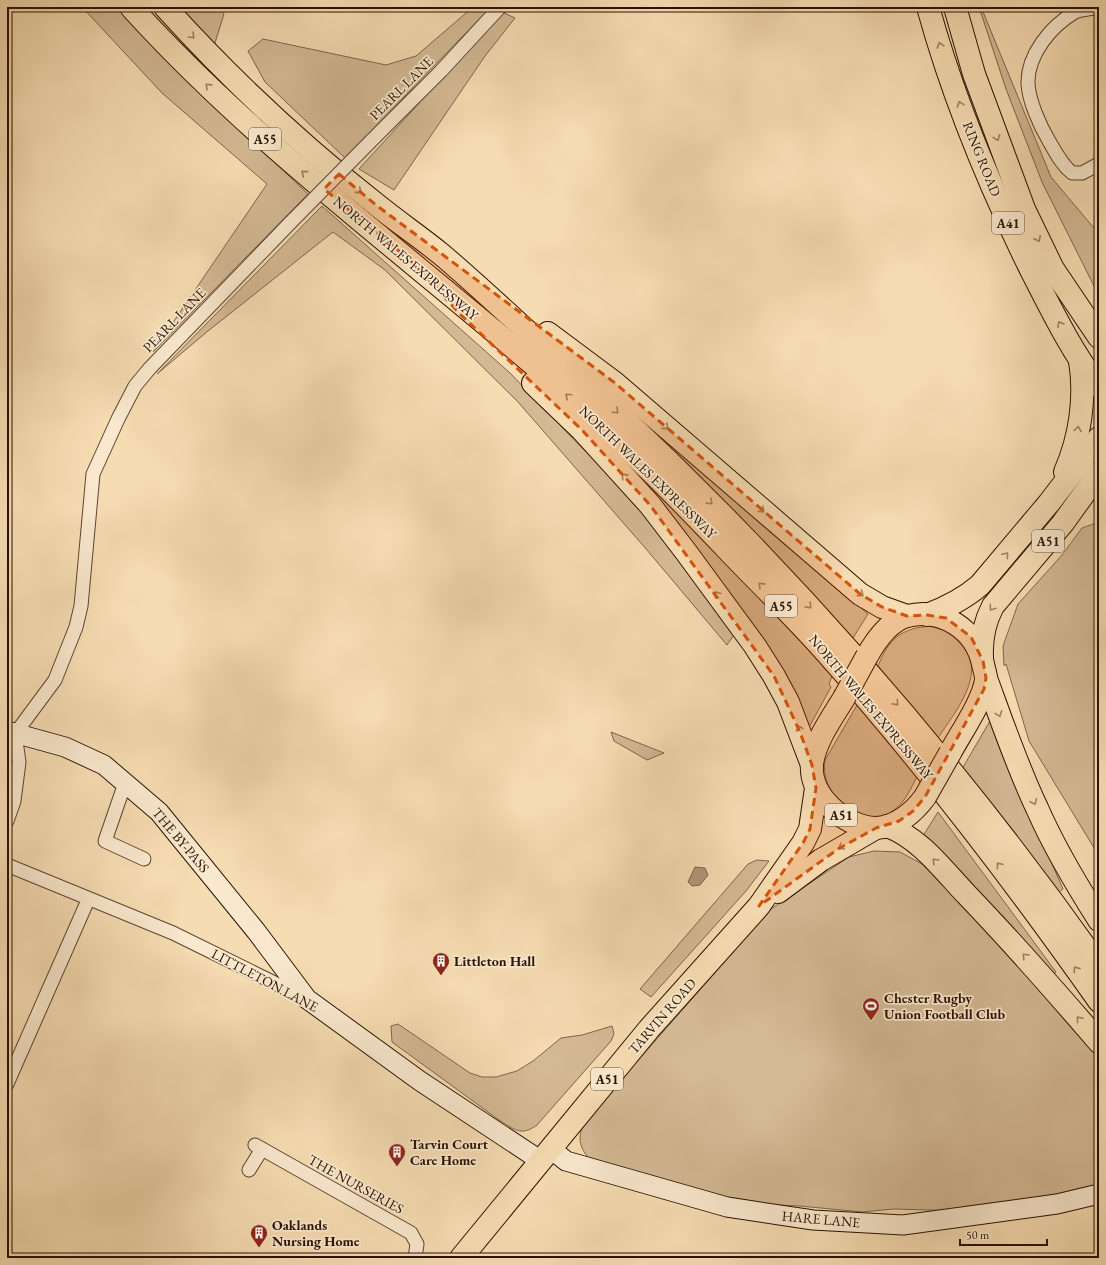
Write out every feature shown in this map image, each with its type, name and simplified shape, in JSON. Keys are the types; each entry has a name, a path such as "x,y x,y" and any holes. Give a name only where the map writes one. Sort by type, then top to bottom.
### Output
{"highway":[{"name":"NORTH WALES EXPRESSWAY","path":"131,7 163,42 228,105 302,171 538,368 637,458 821,647 964,818 1042,920 1099,1001"},
{"name":"NORTH WALES EXPRESSWAY","path":"165,7 246,92 376,205 441,254 617,411 739,530 829,627 909,718 977,801 1058,908 1099,966"},
{"name":"RING ROAD","path":"928,7 952,82 975,146 1003,211 1046,299 1089,359 1099,387"},
{"name":"RING ROAD","path":"955,7 974,74 996,138 1024,209 1053,269 1099,337"},
{"path":"441,254 615,383 860,594 882,607 917,616 946,618 965,630 978,646 984,669 1018,766 1037,809 1074,880 1099,920"},
{"path":"410,260 461,315 582,430 650,505 755,646 774,676 790,708 812,765"},
{"path":"1049,504 1069,465 1078,431 1083,377 1089,359 1053,269"},
{"name":"A51","path":"882,827 864,826 843,816 824,800 816,788 812,765 821,738 878,637 886,629 917,616 952,605 968,596 980,585 1049,504 1099,438"},
{"name":"A51","path":"759,906 821,860 882,827 899,821 914,811 925,796 950,753 984,689 982,634 987,616 993,606 1077,504 1099,473"},
{"path":"1077,504 1099,492"},
{"name":"A51","path":"759,906 804,843 812,821 816,788"},
{"path":"882,827 910,836 1031,962 1099,1042"},
{"name":"TARVIN ROAD","path":"461,1258 649,1029 759,906"}],"street":[{"name":"PEARL LANE","path":"11,733 55,680 76,627 81,606 94,474 118,419 135,386 150,368 291,222 441,71 500,7"},
{"path":"1099,7 1076,11 1052,30 1039,48 1028,71 1028,85 1043,130 1064,167 1072,173 1082,173 1099,164"},
{"path":"7,821 14,801 19,762 11,733"},
{"name":"THE BY-PASS","path":"11,733 65,747 104,765 159,812 256,931 307,998"},
{"path":"124,783 105,841 144,859"},
{"name":"LITTLETON LANE","path":"7,865 88,900 173,933 307,998 420,1081 546,1155"},
{"path":"7,1084 88,900"},
{"name":"THE NURSERIES","path":"249,1170 259,1147 411,1233 418,1244 415,1258"},
{"name":"HARE LANE","path":"546,1155 727,1208 813,1220 903,1225 1057,1204 1099,1194"}],"highlighted area":[{"path":"339,174 376,205 615,383 860,594 882,607 907,616 927,615 946,618 971,637 983,661 986,678 984,689 925,797 913,811 899,821 876,828 838,849 759,906 803,843 810,829 816,788 812,765 800,732 774,676 650,505 582,430 461,315 410,260 324,189"}],"shaded area":[{"path":"82,7 122,7 170,63 308,194 153,352 267,184 162,93"},
{"path":"181,7 217,7 224,14 214,46"},
{"path":"473,7 491,7 345,158 265,82 248,51 263,39 386,65 416,56"},
{"path":"979,7 981,7 1051,177 1099,234 1099,296 1042,182 1006,89"},
{"path":"502,12 515,18 485,56 394,190 359,169"},
{"path":"322,206 510,373 637,505 699,585 734,635 727,645 647,550 518,402 385,270 333,232 208,331 157,374"},
{"path":"614,390 868,614 853,638 761,540 665,447"},
{"path":"577,412 734,568 832,676 829,684 831,687 807,731"},
{"path":"1099,522 1099,856 1029,741 1006,664 1004,666 1003,646 1018,604 1062,555 1082,528"},
{"path":"929,626 948,632 960,641 970,657 972,669 966,693 960,705 938,738 878,666 891,642 897,637 910,630"},
{"path":"857,705 918,775 902,803 894,810 881,816 868,817 856,814 845,807 835,798 825,773 825,760"},
{"path":"990,721 1063,889 1058,893 962,769"},
{"path":"611,732 664,753 647,760 614,741"},
{"path":"938,812 1056,972 1054,974 998,911 923,836"},
{"name":"Chester Rugby Union Football Club","path":"874,851 900,852 922,864 1040,986 1099,1056 1099,1194 996,1212 894,1209 862,1212 800,1206 728,1203 594,1164 581,1145 580,1135 583,1123 771,909 849,857"},
{"path":"757,860 769,861 746,891 651,997 640,989 748,864"},
{"path":"695,867 705,868 708,875 700,885 692,886 688,882"},
{"path":"398,1024 470,1073 482,1077 496,1077 517,1071 533,1061 561,1038 582,1035 612,1026 614,1034 611,1041 537,1125 526,1131 522,1131 513,1129 499,1120 392,1042 391,1026"}],"place":[{"name":"Littleton Hall","path":"441,976"},
{"name":"Chester Rugby Union Football Club","path":"871,1021"},
{"name":"Tarvin Court Care Home","path":"397,1167"},
{"name":"Oaklands Nursing Home","path":"259,1248"}]}
